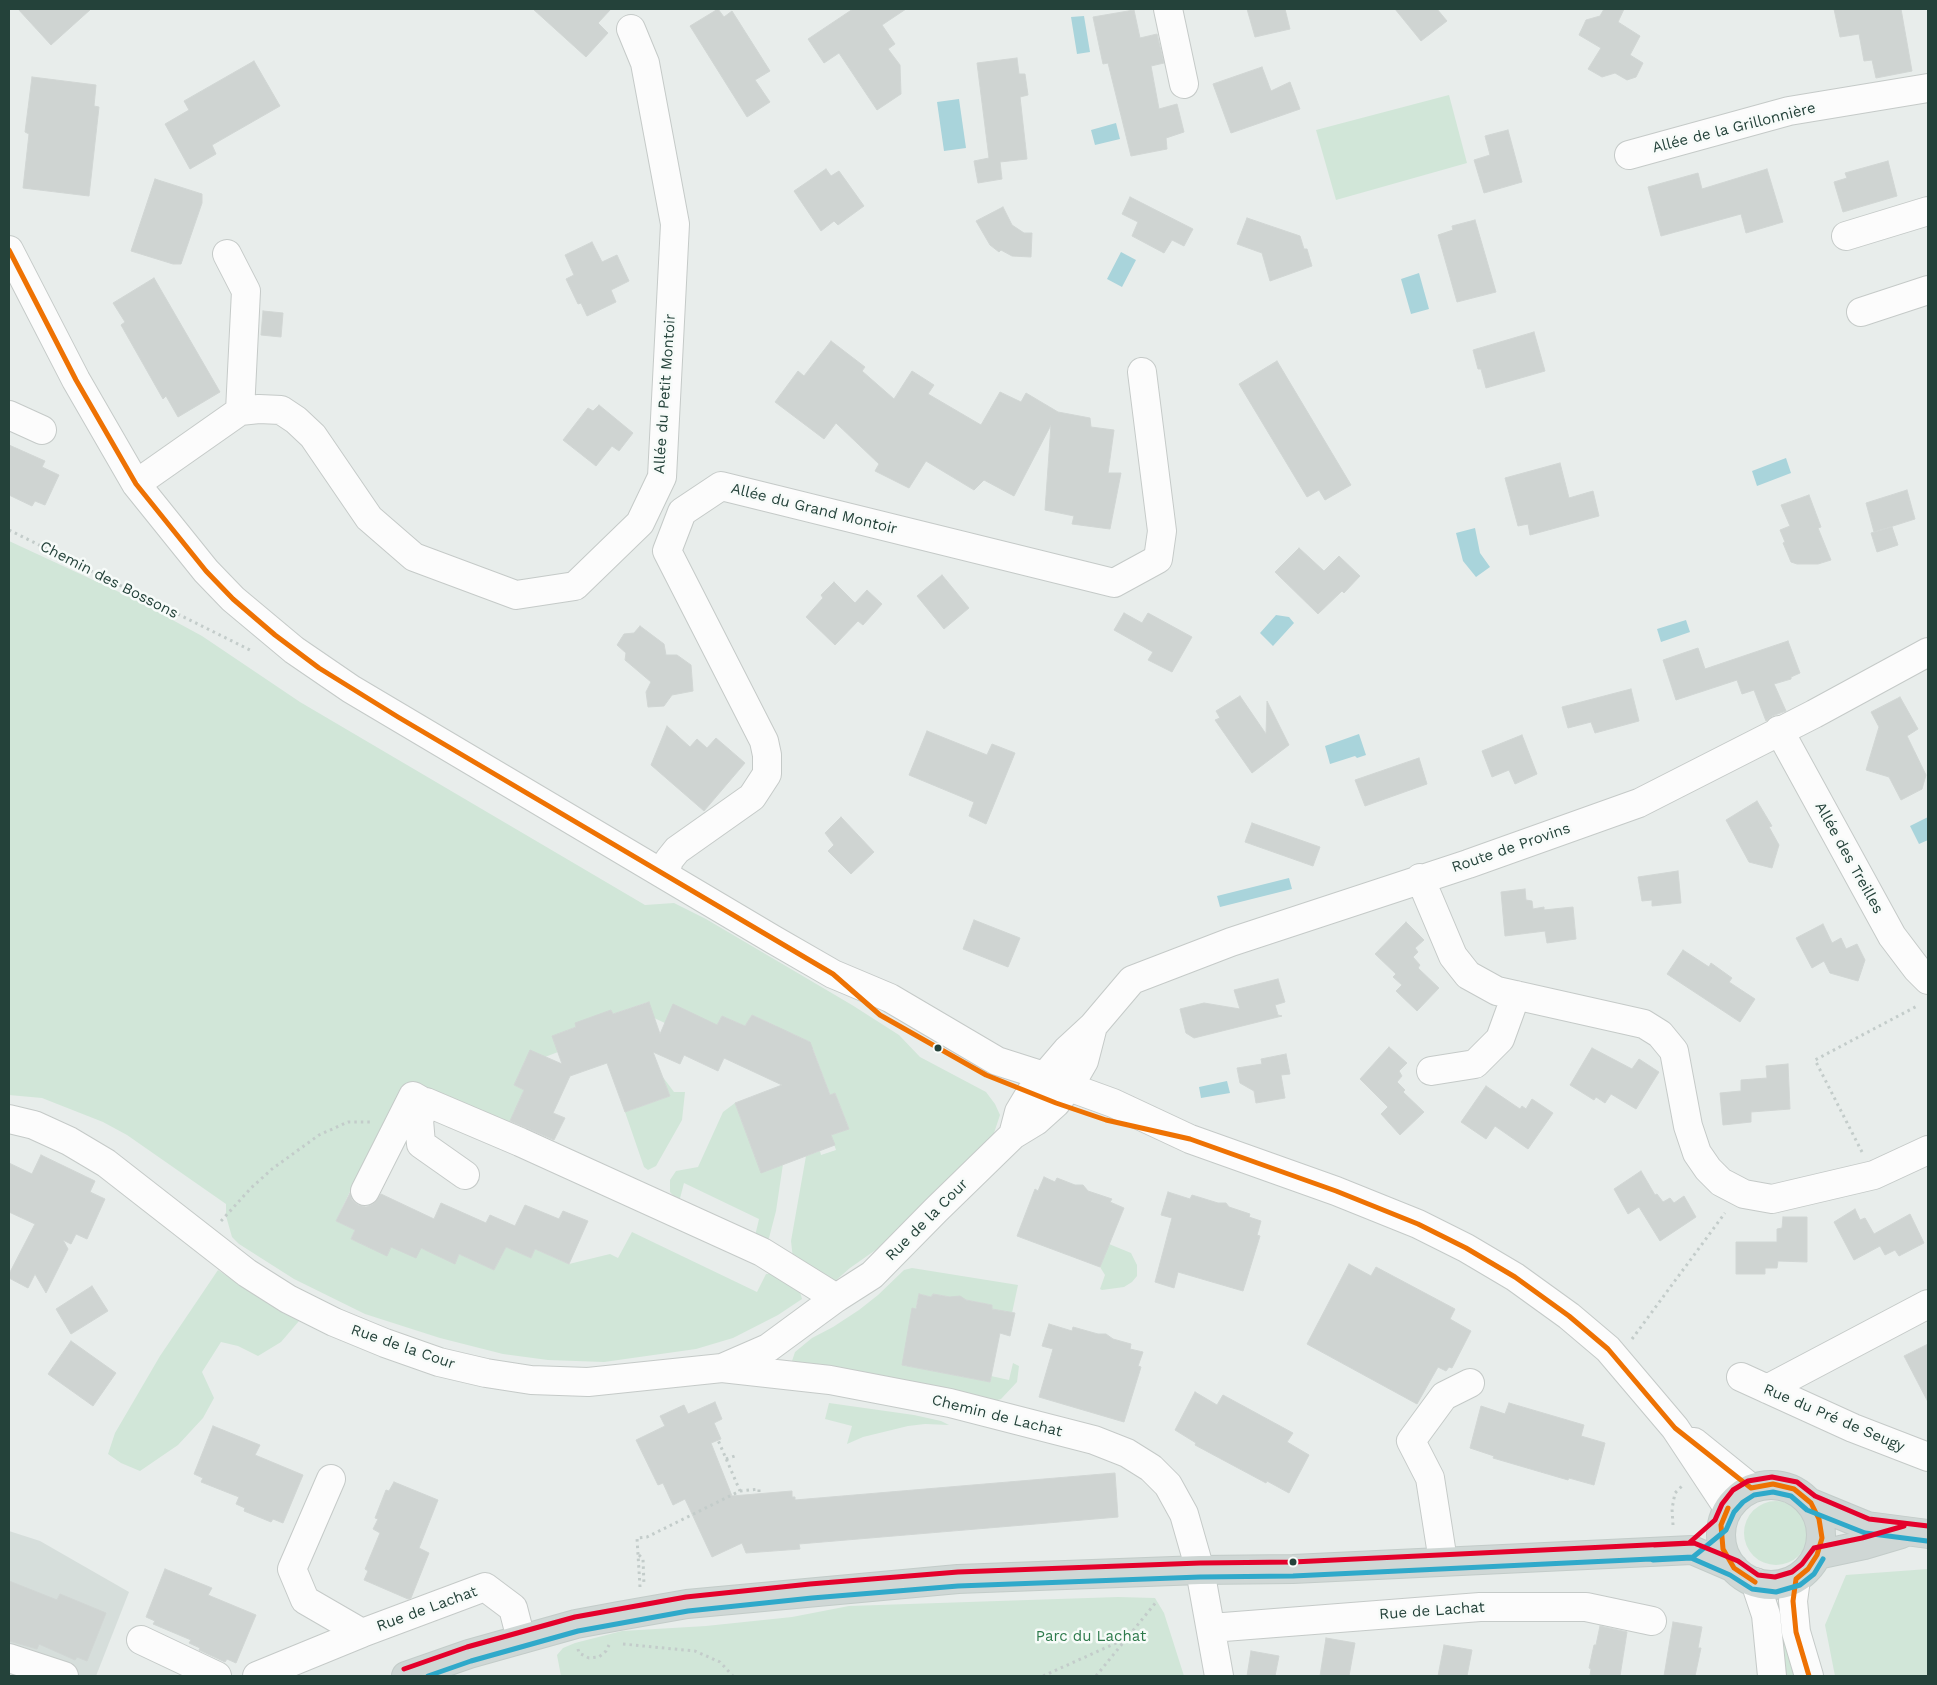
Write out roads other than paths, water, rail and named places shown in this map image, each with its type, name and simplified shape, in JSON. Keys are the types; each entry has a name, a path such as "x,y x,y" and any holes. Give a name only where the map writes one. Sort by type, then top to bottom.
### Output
{"main road":[{"path":"1684,1551 1725,1517 1738,1496 1751,1488 1772,1484 1794,1489 1811,1503 1867,1526 1918,1533"},
{"path":"406,1676 469,1654 576,1624 687,1604 958,1579 1200,1570 1293,1569 1684,1551 1744,1575 1776,1585 1796,1579 1808,1569 1818,1555 1822,1538 1821,1528 1811,1503"},
{"path":"1725,1517 1723,1549 1744,1575"},
{"path":"1818,1555 1918,1533"}],"street":[{"path":"1168,9 1184,84"},
{"name":"Allée du Petit Montoir","path":"240,411 259,409 281,410 296,420 313,436 369,518 414,557 516,595 575,586 640,523 662,477 675,224 645,63 630,29"},
{"name":"Allée de la Grillonnière","path":"1629,155 1789,111 1928,88"},
{"path":"1846,236 1928,211"},
{"path":"9,250 76,380 136,484 206,571 233,599 294,650 351,689 833,974 890,998 1038,1084 1062,1095 1113,1103 1190,1139 1336,1191 1418,1224 1466,1248 1515,1277 1569,1316 1608,1349 1675,1428 1702,1468 1725,1517"},
{"path":"136,484 240,411 246,291 227,254"},
{"path":"1861,312 1928,290"},
{"name":"Allée du Grand Montoir","path":"665,875 670,860 677,850 752,797 767,774 767,755 764,741 667,550 682,512 721,486 1114,583 1158,559 1162,531 1142,372"},
{"path":"9,415 42,430"},
{"name":"Route de Provins","path":"1038,1084 1067,1050 1093,1026 1132,980 1231,942 1420,878 1468,864 1639,803 1779,730 1814,714 1928,652"},
{"name":"Allée des Treilles","path":"1779,730 1892,936 1917,969 1924,992"},
{"path":"1420,878 1453,956 1468,975 1497,991 1644,1024 1660,1034 1674,1051 1688,1126 1697,1153 1708,1169 1721,1182 1740,1192 1772,1199 1874,1175 1928,1150"},
{"path":"1431,1071 1475,1064 1500,1039 1516,995"},
{"name":"Route de Provins","path":"1062,1095 1084,1061 1093,1026"},
{"path":"1013,1135 1019,1112 1038,1084"},
{"name":"Rue de la Cour","path":"9,1119 34,1124 69,1141 106,1163 247,1273 288,1299 334,1322 439,1362 486,1373 531,1380 588,1382 722,1368 768,1348 836,1298 872,1275 1013,1135 1036,1121 1062,1095"},
{"path":"365,1190 413,1096 520,1142 762,1252 836,1298"},
{"path":"426,1102 419,1120 421,1144 465,1175"},
{"path":"1767,1389 1928,1304"},
{"name":"Chemin de Lachat","path":"722,1368 830,1380 950,1403 1094,1440 1127,1453 1151,1468 1168,1486 1184,1514 1200,1570"},
{"name":"Rue du Pré de Seugy","path":"1741,1377 1853,1428 1928,1457"},
{"path":"1444,1561 1430,1478 1412,1441 1444,1396 1470,1382"},
{"path":"1675,1428 1751,1488"},
{"name":"Rue de Lachat","path":"331,1479 292,1569 305,1600 362,1633"},
{"path":"1200,1570 1219,1676"},
{"path":"1744,1575 1766,1615 1772,1676"},
{"path":"1796,1579 1793,1601 1796,1632 1809,1676"},
{"name":"Rue de Lachat","path":"257,1676 362,1633 485,1587 513,1608 521,1640"},
{"name":"Rue de Lachat","path":"1211,1628 1480,1607 1586,1607 1652,1621"},
{"path":"141,1640 217,1676"},
{"path":"9,1658 64,1676"}],"water":[{"path":"1084,16 1090,52 1077,54 1071,17"},
{"path":"959,99 966,148 944,151 937,102"},
{"path":"1116,123 1120,139 1095,145 1091,130"},
{"path":"1121,252 1136,260 1122,287 1107,279"},
{"path":"1419,273 1429,309 1411,314 1401,279"},
{"path":"1786,458 1791,473 1757,486 1752,471"},
{"path":"1475,528 1480,553 1490,567 1476,577 1463,561 1456,533"},
{"path":"1276,615 1289,617 1294,623 1273,646 1260,633"},
{"path":"1686,620 1690,632 1661,642 1657,629"},
{"path":"1359,734 1366,755 1357,758 1355,756 1330,764 1325,746"},
{"path":"1928,817 1928,840 1919,844 1910,826"},
{"path":"1289,878 1292,889 1220,907 1217,896"},
{"path":"1227,1081 1230,1093 1201,1098 1199,1087"}],"park label":[{"name":"Parc du Lachat","path":"1091,1637"}]}
